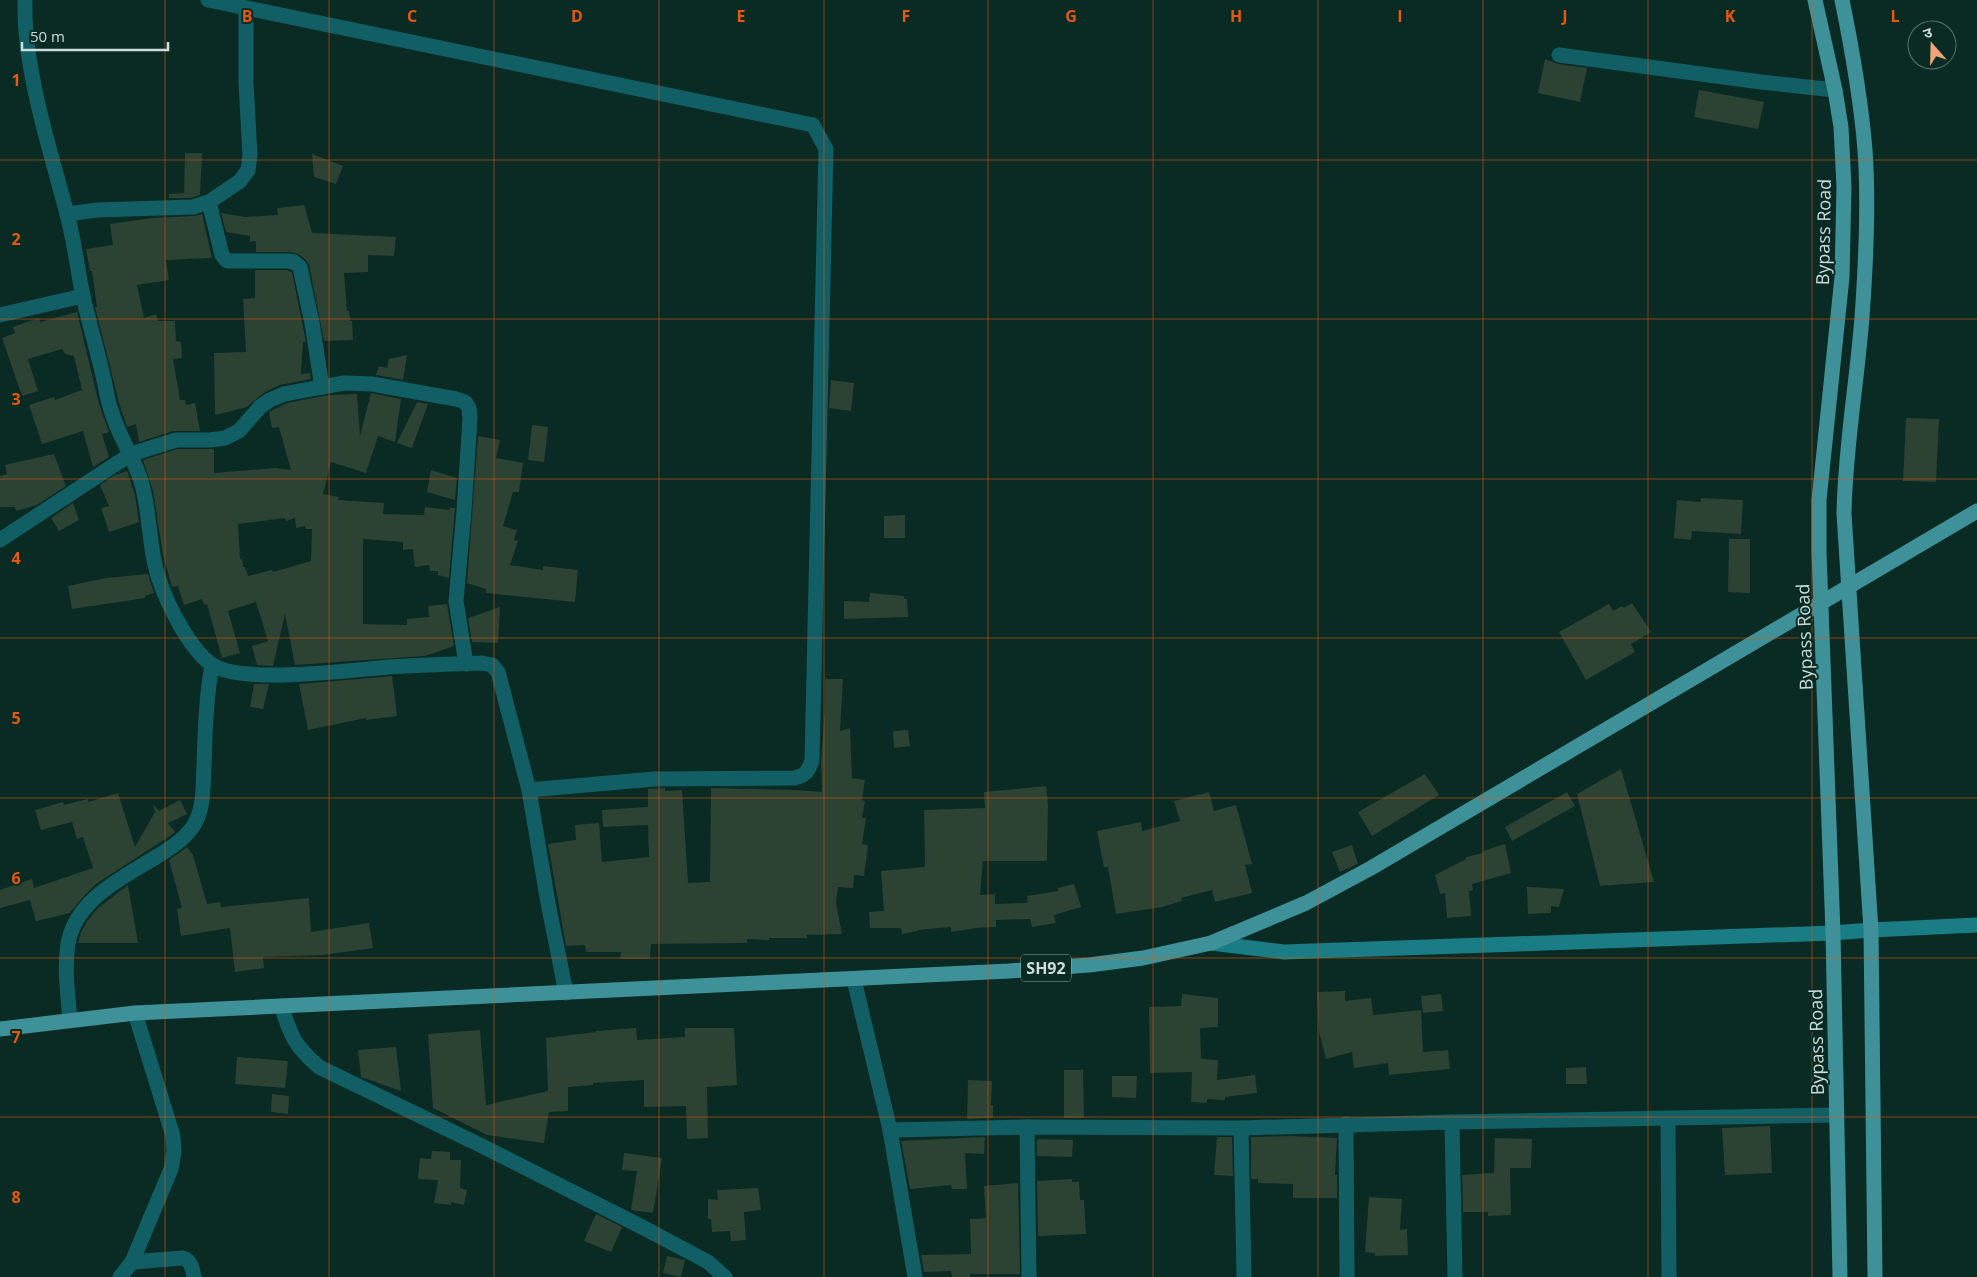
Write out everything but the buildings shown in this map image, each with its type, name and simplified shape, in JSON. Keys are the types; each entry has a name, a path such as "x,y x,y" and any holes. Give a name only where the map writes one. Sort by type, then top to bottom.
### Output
{"main road":[{"name":"Bypass Road","path":"1815,0 1835,90 1841,128 1844,187 1842,277 1819,500 1833,933 1840,1277"},
{"path":"1842,0 1865,151 1866,227 1862,318 1845,480 1845,547 1850,586 1871,930 1875,1277"},
{"name":"SH92","path":"0,1028 135,1013 854,980 1089,965 1143,958 1211,943 1306,903 1371,868 1977,511"}],"street":[{"path":"25,0 28,48 37,96 67,214 83,296 111,410 119,432 131,454 146,498 152,557 174,616 195,647 212,665 235,672 288,675 482,663 492,665 498,672 529,790 548,903 566,993"},
{"path":"208,0 813,125 826,149 812,760 809,770 803,776 794,778 654,779 529,790"},
{"path":"67,214 105,210 193,207 209,202 240,181 248,170 250,155 246,83 246,8"},
{"path":"1559,55 1835,90"},
{"path":"209,202 222,255 227,260 288,261 294,262 300,267 312,323 322,387"},
{"path":"0,315 83,296"},
{"path":"0,540 131,454 176,440 226,438 239,430 260,407 284,394 344,383 372,384 456,399 465,402 469,408 470,418 456,600 466,664"},
{"path":"70,1020 67,970 68,944 74,924 88,904 113,883 166,851 185,836 198,819 202,796 208,687 212,665"},
{"path":"1211,943 1284,952 1833,933 1977,925"},
{"path":"854,980 890,1130 915,1277"},
{"path":"281,1006 292,1038 302,1052 319,1067 480,1145 644,1228 708,1262 725,1277"},
{"path":"120,1277 132,1262 172,1169 174,1152 173,1136 135,1013"},
{"path":"890,1130 1027,1127 1241,1128 1346,1124 1836,1116"},
{"path":"1668,1119 1669,1277"},
{"path":"1452,1122 1455,1277"},
{"path":"1346,1124 1347,1277"},
{"path":"1027,1127 1029,1277"},
{"path":"1241,1128 1244,1277"},
{"path":"132,1262 183,1258 188,1260 192,1266 194,1277"}]}
